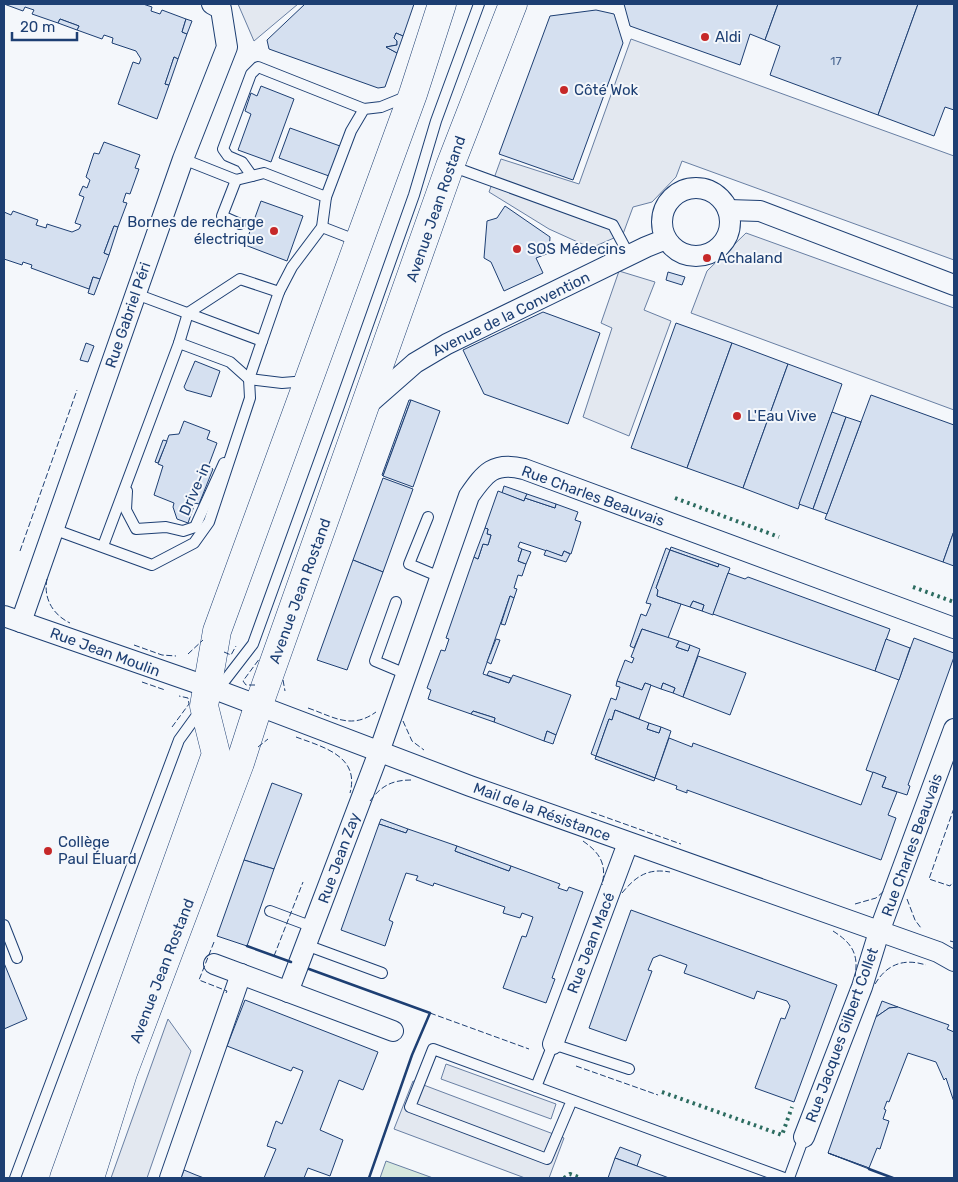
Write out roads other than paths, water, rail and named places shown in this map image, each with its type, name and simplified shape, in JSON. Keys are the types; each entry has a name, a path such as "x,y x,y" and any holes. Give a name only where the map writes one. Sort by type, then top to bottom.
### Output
{"main road":[{"name":"Avenue Jean Rostand","path":"64,1178 216,754 209,695 217,631 413,94 442,4"},
{"name":"Avenue Jean Rostand","path":"90,1178 123,1073 240,763 258,706 450,166 513,4"}],"street":[{"name":"Rue Gabriel Péri","path":"12,619 53,530 183,159 227,47 221,5"},
{"path":"692,189 707,190 716,194 728,210 730,220 725,240 709,254 690,256 680,253 666,239 663,229 663,214 670,200 678,193 692,189"},
{"path":"728,210 760,211 954,285"},
{"name":"Avenue de la Convention","path":"366,406 423,358 447,344 551,295 629,255 666,239"},
{"name":"Rue Charles Beauvais","path":"379,752 469,496 483,475 506,465 524,469 954,628"},
{"name":"Rue Jean Moulin","path":"12,619 209,695"},
{"name":"Mail de la Résistance","path":"209,695 258,706 628,843 938,952 954,961"},
{"name":"Rue Charles Beauvais","path":"879,932 954,730"},
{"name":"Rue Jean Zay","path":"288,992 379,752"},
{"name":"Rue Jean Macé","path":"553,1044 628,843"},
{"name":"Rue Jacques Gilbert Collet","path":"804,1138 862,987 879,932"},
{"path":"214,964 393,1031"},
{"path":"170,1178 212,1050 241,974"}],"lane":[{"path":"15,1178 179,740 209,695 253,644 414,195 436,121 479,4"},
{"path":"252,176 242,162 228,156 224,149 251,74 258,67 364,108 381,107 413,94"},
{"path":"53,530 103,546 152,565 194,543 209,522 250,398 249,379 279,292 292,267 322,227 326,197 351,132 364,108"},
{"path":"183,159 236,180 264,173 326,197"},
{"path":"450,166 613,225 629,255"},
{"path":"236,180 222,216 240,224"},
{"path":"322,227 359,241"},
{"path":"103,546 179,343 188,313 240,279 279,292"},
{"path":"136,294 262,341"},
{"path":"179,343 230,362 249,379 282,383 308,381"},
{"name":"Drive-in","path":"128,480 126,510 136,529 166,527 183,531 195,527 220,469 234,445"},
{"path":"428,517 409,564 440,577"},
{"path":"396,602 375,661 406,674"},
{"path":"270,911 310,936 382,973"},
{"path":"4,925 17,958"},
{"path":"536,1087 553,1044 629,1069"},
{"path":"572,1100 547,1159 410,1107 433,1049 536,1087 572,1100 784,1178"},
{"path":"789,1178 804,1138"}],"place":[{"name":"Aldi","path":"705,37"},
{"name":"Côté Wok","path":"564,90"},
{"name":"Bornes de recharge électrique","path":"274,231"},
{"name":"SOS Médecins","path":"517,249"},
{"name":"Achaland","path":"707,258"},
{"name":"L'Eau Vive","path":"737,416"},
{"name":"Collège Paul Éluard","path":"48,851"}]}
